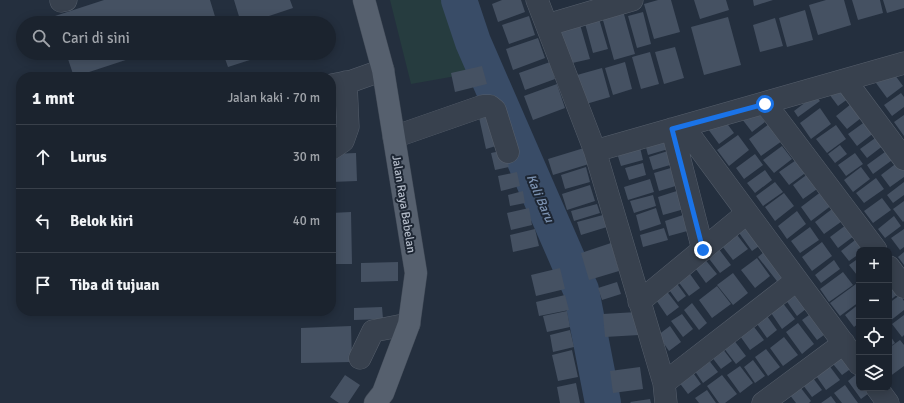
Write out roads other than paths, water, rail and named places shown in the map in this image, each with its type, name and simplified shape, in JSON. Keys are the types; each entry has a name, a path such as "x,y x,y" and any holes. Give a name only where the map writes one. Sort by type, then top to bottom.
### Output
{"main road":[{"name":"Jalan Raya Babelan","path":"364,0 383,70 416,273 409,324 383,393 375,403"}],"street":[{"path":"537,0 595,151 665,393 797,280"},
{"path":"547,25 620,2"},
{"path":"595,151 904,63"},
{"path":"336,146 343,141 348,127 338,84 383,70"},
{"path":"845,80 904,159"},
{"path":"764,103 874,247"},
{"path":"394,137 483,106 490,106 495,110 508,152"},
{"path":"677,128 747,213 856,360"},
{"path":"677,128 703,250"},
{"path":"639,302 747,213"},
{"path":"892,271 904,287"},
{"path":"360,358 373,331 409,324"},
{"path":"763,403 844,343"},
{"path":"879,391 889,403 904,393"}],"waterway":[{"name":"Kali Baru","path":"459,0 473,42 581,290 603,403"}]}
